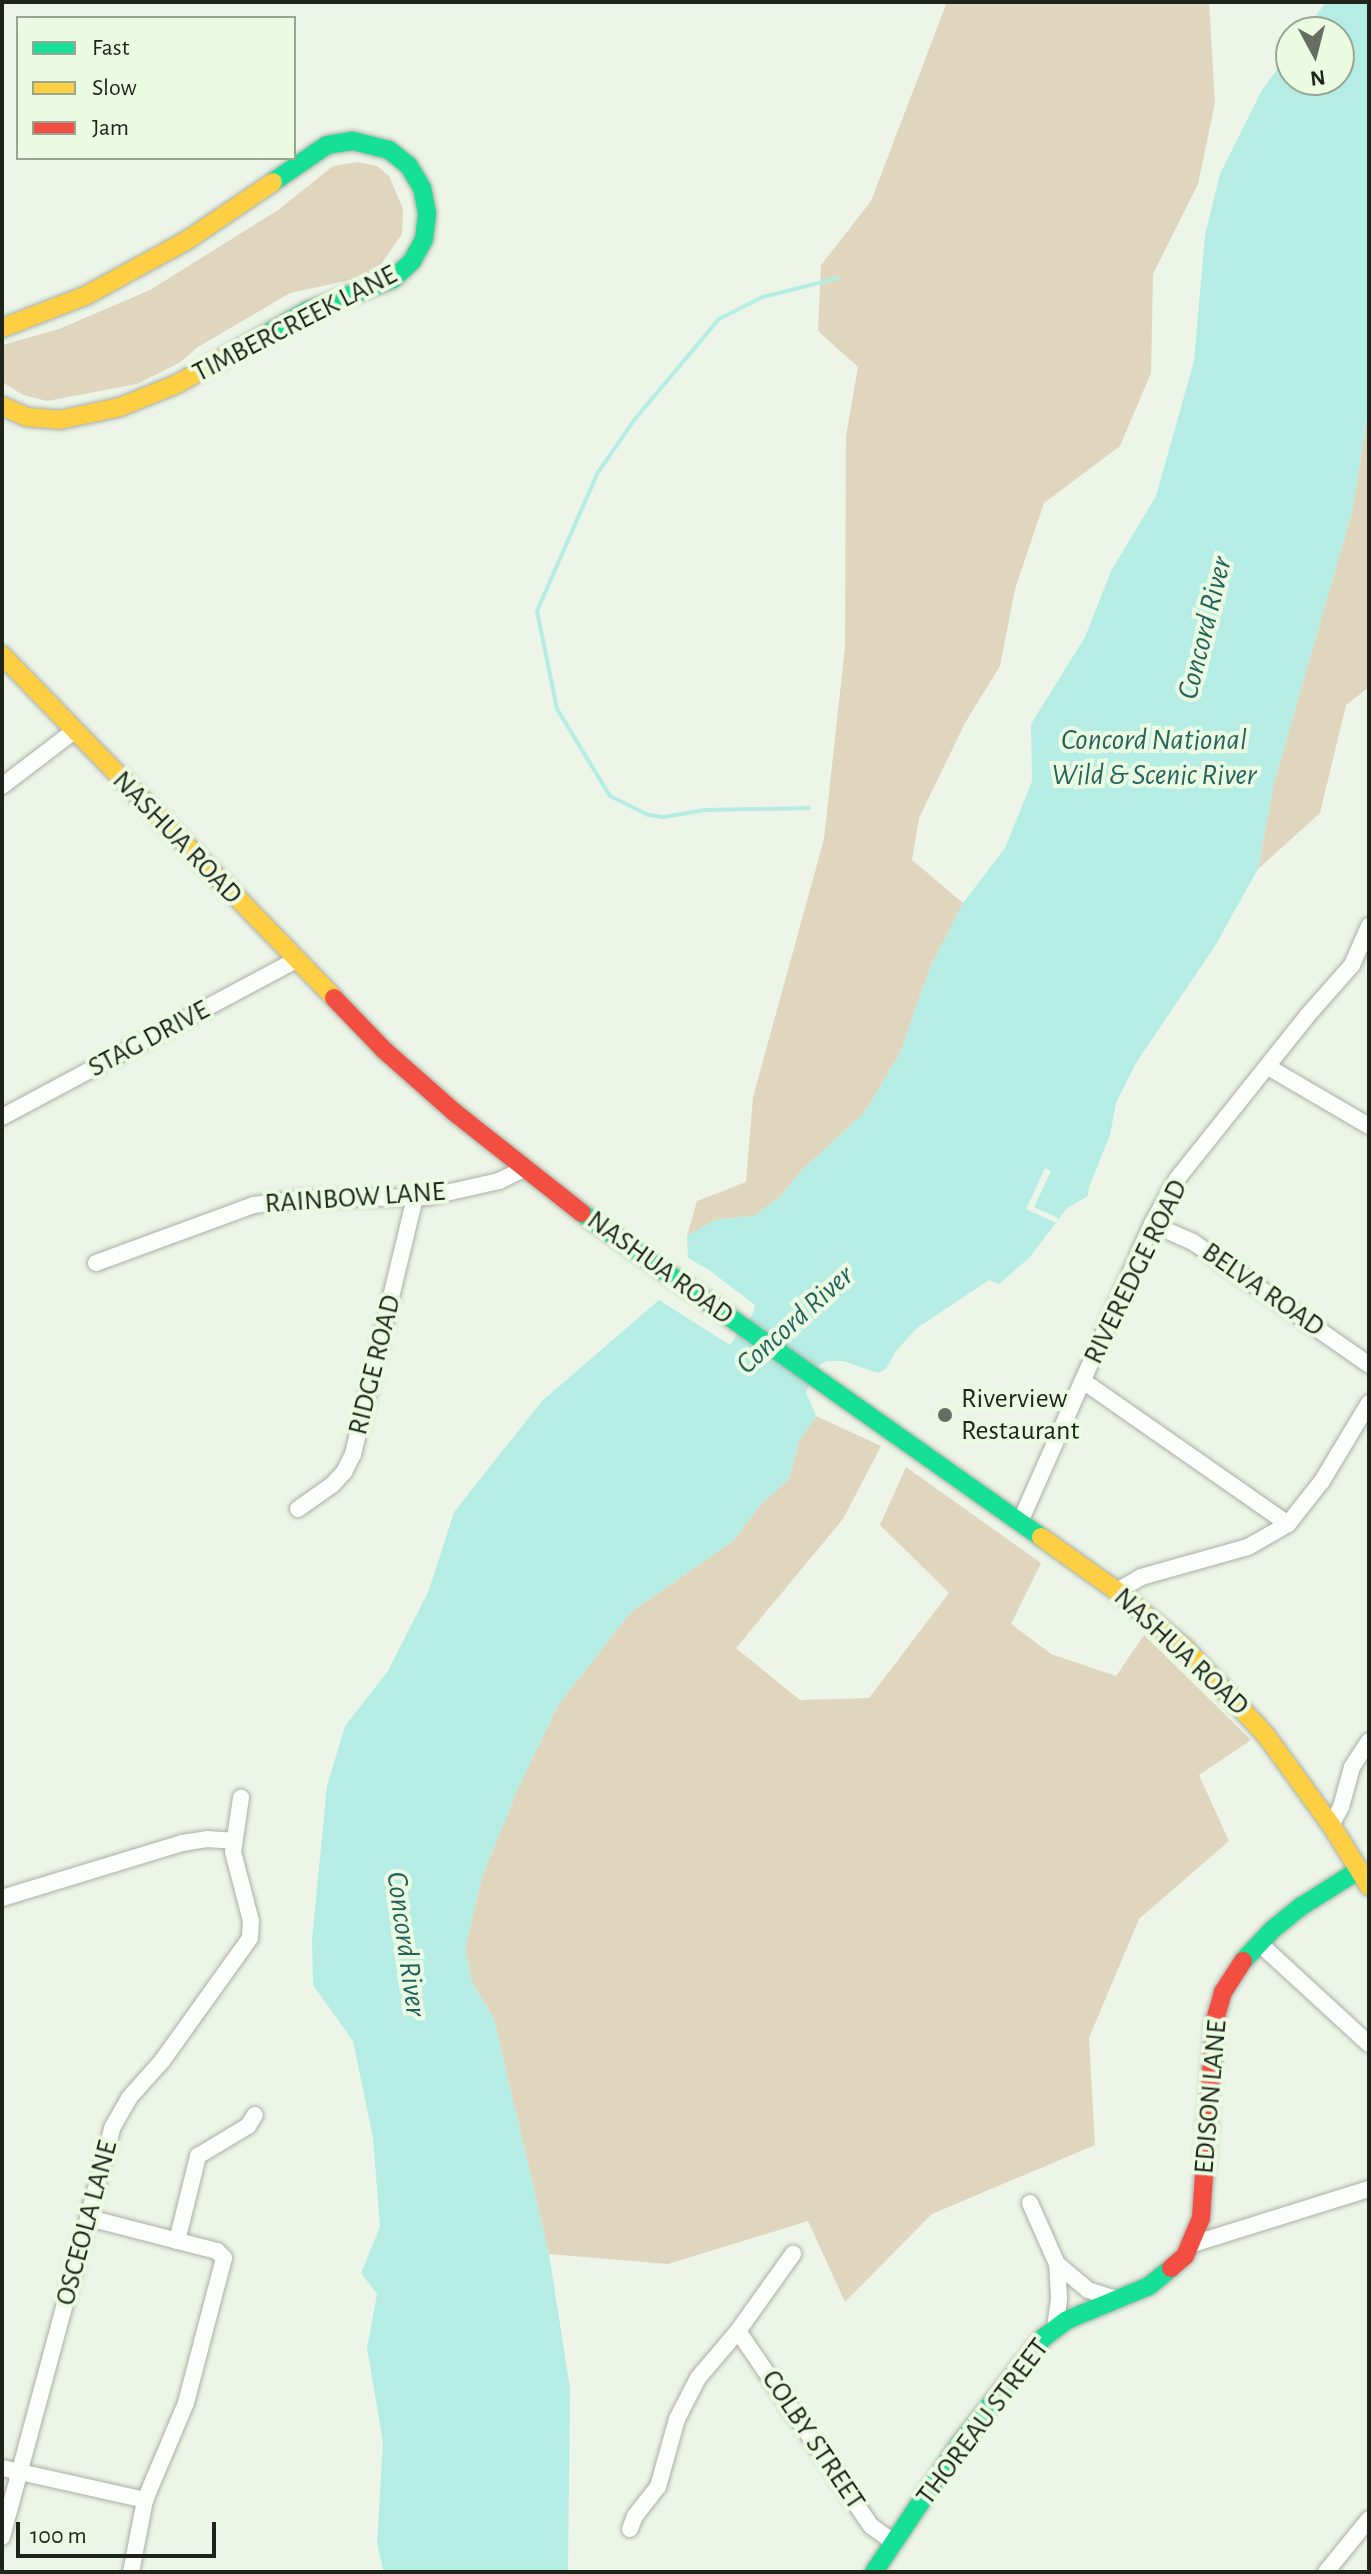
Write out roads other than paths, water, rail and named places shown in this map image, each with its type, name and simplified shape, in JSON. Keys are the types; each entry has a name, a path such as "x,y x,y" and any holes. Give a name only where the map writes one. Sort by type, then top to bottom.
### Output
{"street":[{"name":"TIMBERCREEK LANE","path":"2,328 85,296 173,249 223,219 327,145 352,141 378,145 409,166 422,188 427,213 424,239 412,261 393,279 307,311 177,384 120,407 59,420 41,420 2,406"},
{"name":"NASHUA ROAD","path":"2,655 73,732 384,1050 524,1169 826,1388 1117,1591 1185,1648 1265,1734 1331,1825 1364,1878"},
{"path":"2,786 73,732"},
{"name":"RIVEREDGE ROAD","path":"1020,1522 1152,1224 1177,1179 1352,965 1369,926"},
{"name":"STAG DRIVE","path":"2,1117 296,960"},
{"path":"1268,1067 1369,1126"},
{"name":"RAINBOW LANE","path":"96,1263 254,1205 299,1199 415,1198 499,1181 524,1169"},
{"name":"RIDGE ROAD","path":"298,1509 332,1485 344,1472 353,1454 415,1198"},
{"name":"BELVA ROAD","path":"1152,1224 1193,1242 1369,1365"},
{"path":"1083,1381 1288,1524"},
{"path":"1117,1591 1141,1577 1248,1547 1288,1524 1322,1481 1369,1403"},
{"path":"1331,1825 1341,1807 1352,1767 1369,1741"},
{"path":"2,1898 182,1843 207,1839 233,1841 241,1798"},
{"name":"OSCEOLA LANE","path":"2,2537 10,2470 37,2414 119,2113 162,2061 247,1945 251,1921 235,1862 233,1841"},
{"name":"EDISON LANE","path":"1193,2244 1203,2203 1209,2080 1218,2006 1229,1979 1259,1943 1302,1906 1364,1878"},
{"path":"1259,1943 1369,2044"},
{"path":"177,2241 198,2156 248,2126 255,2115"},
{"path":"1193,2244 1369,2189"},
{"path":"1030,2203 1057,2264 1055,2328"},
{"path":"89,2218 217,2251 224,2258 223,2272 204,2325 190,2388 145,2500 131,2572"},
{"name":"THOREAU STREET","path":"874,2572 959,2445 1033,2350 1055,2328 1163,2278 1193,2244"},
{"path":"630,2529 662,2477 671,2438 686,2400 711,2361 738,2331 793,2254"},
{"path":"1057,2264 1088,2290 1115,2299"},
{"name":"COLBY STREET","path":"738,2331 871,2526 894,2543"},
{"path":"10,2470 145,2500"},
{"path":"1326,2572 1369,2519"}],"water":[{"name":"Concord National Wild & Scenic River","path":"1326,2 1369,2 1369,404 1353,508 1274,783 1258,869 1215,946 1136,1063 1116,1103 1110,1135 1088,1196 1067,1208 1030,1257 999,1284 989,1280 917,1328 896,1351 886,1369 878,1373 843,1361 827,1361 818,1366 806,1392 816,1416 799,1441 789,1479 761,1504 733,1541 631,1612 558,1705 519,1786 482,1877 465,1948 472,1982 494,2019 549,2254 570,2388 568,2572 384,2572 377,2544 383,2442 367,2348 377,2294 361,2273 380,2227 373,2138 353,2041 313,1985 312,1939 327,1786 345,1726 388,1671 429,1590 454,1512 542,1401 659,1300 730,1345 752,1316 755,1305 688,1258 687,1236 715,1220 754,1216 781,1196 801,1171 864,1113 900,1053 930,968 963,903 1005,848 1032,781 1031,724 1085,637 1111,571 1156,496 1194,361 1205,235 1220,174 1262,90 1275,72 1275,96 1355,96 1355,16 1316,16"}],"waterway":[{"path":"809,808 705,810 664,817 648,815 610,796 557,709 537,611 597,474 635,419 719,319 763,297 838,278"}],"place":[{"name":"Riverview Restaurant","path":"945,1415"}],"water label":[{"name":"Concord River","path":"1205,628"},
{"name":"Concord River","path":"795,1320"},
{"name":"Concord River","path":"406,1944"}]}
